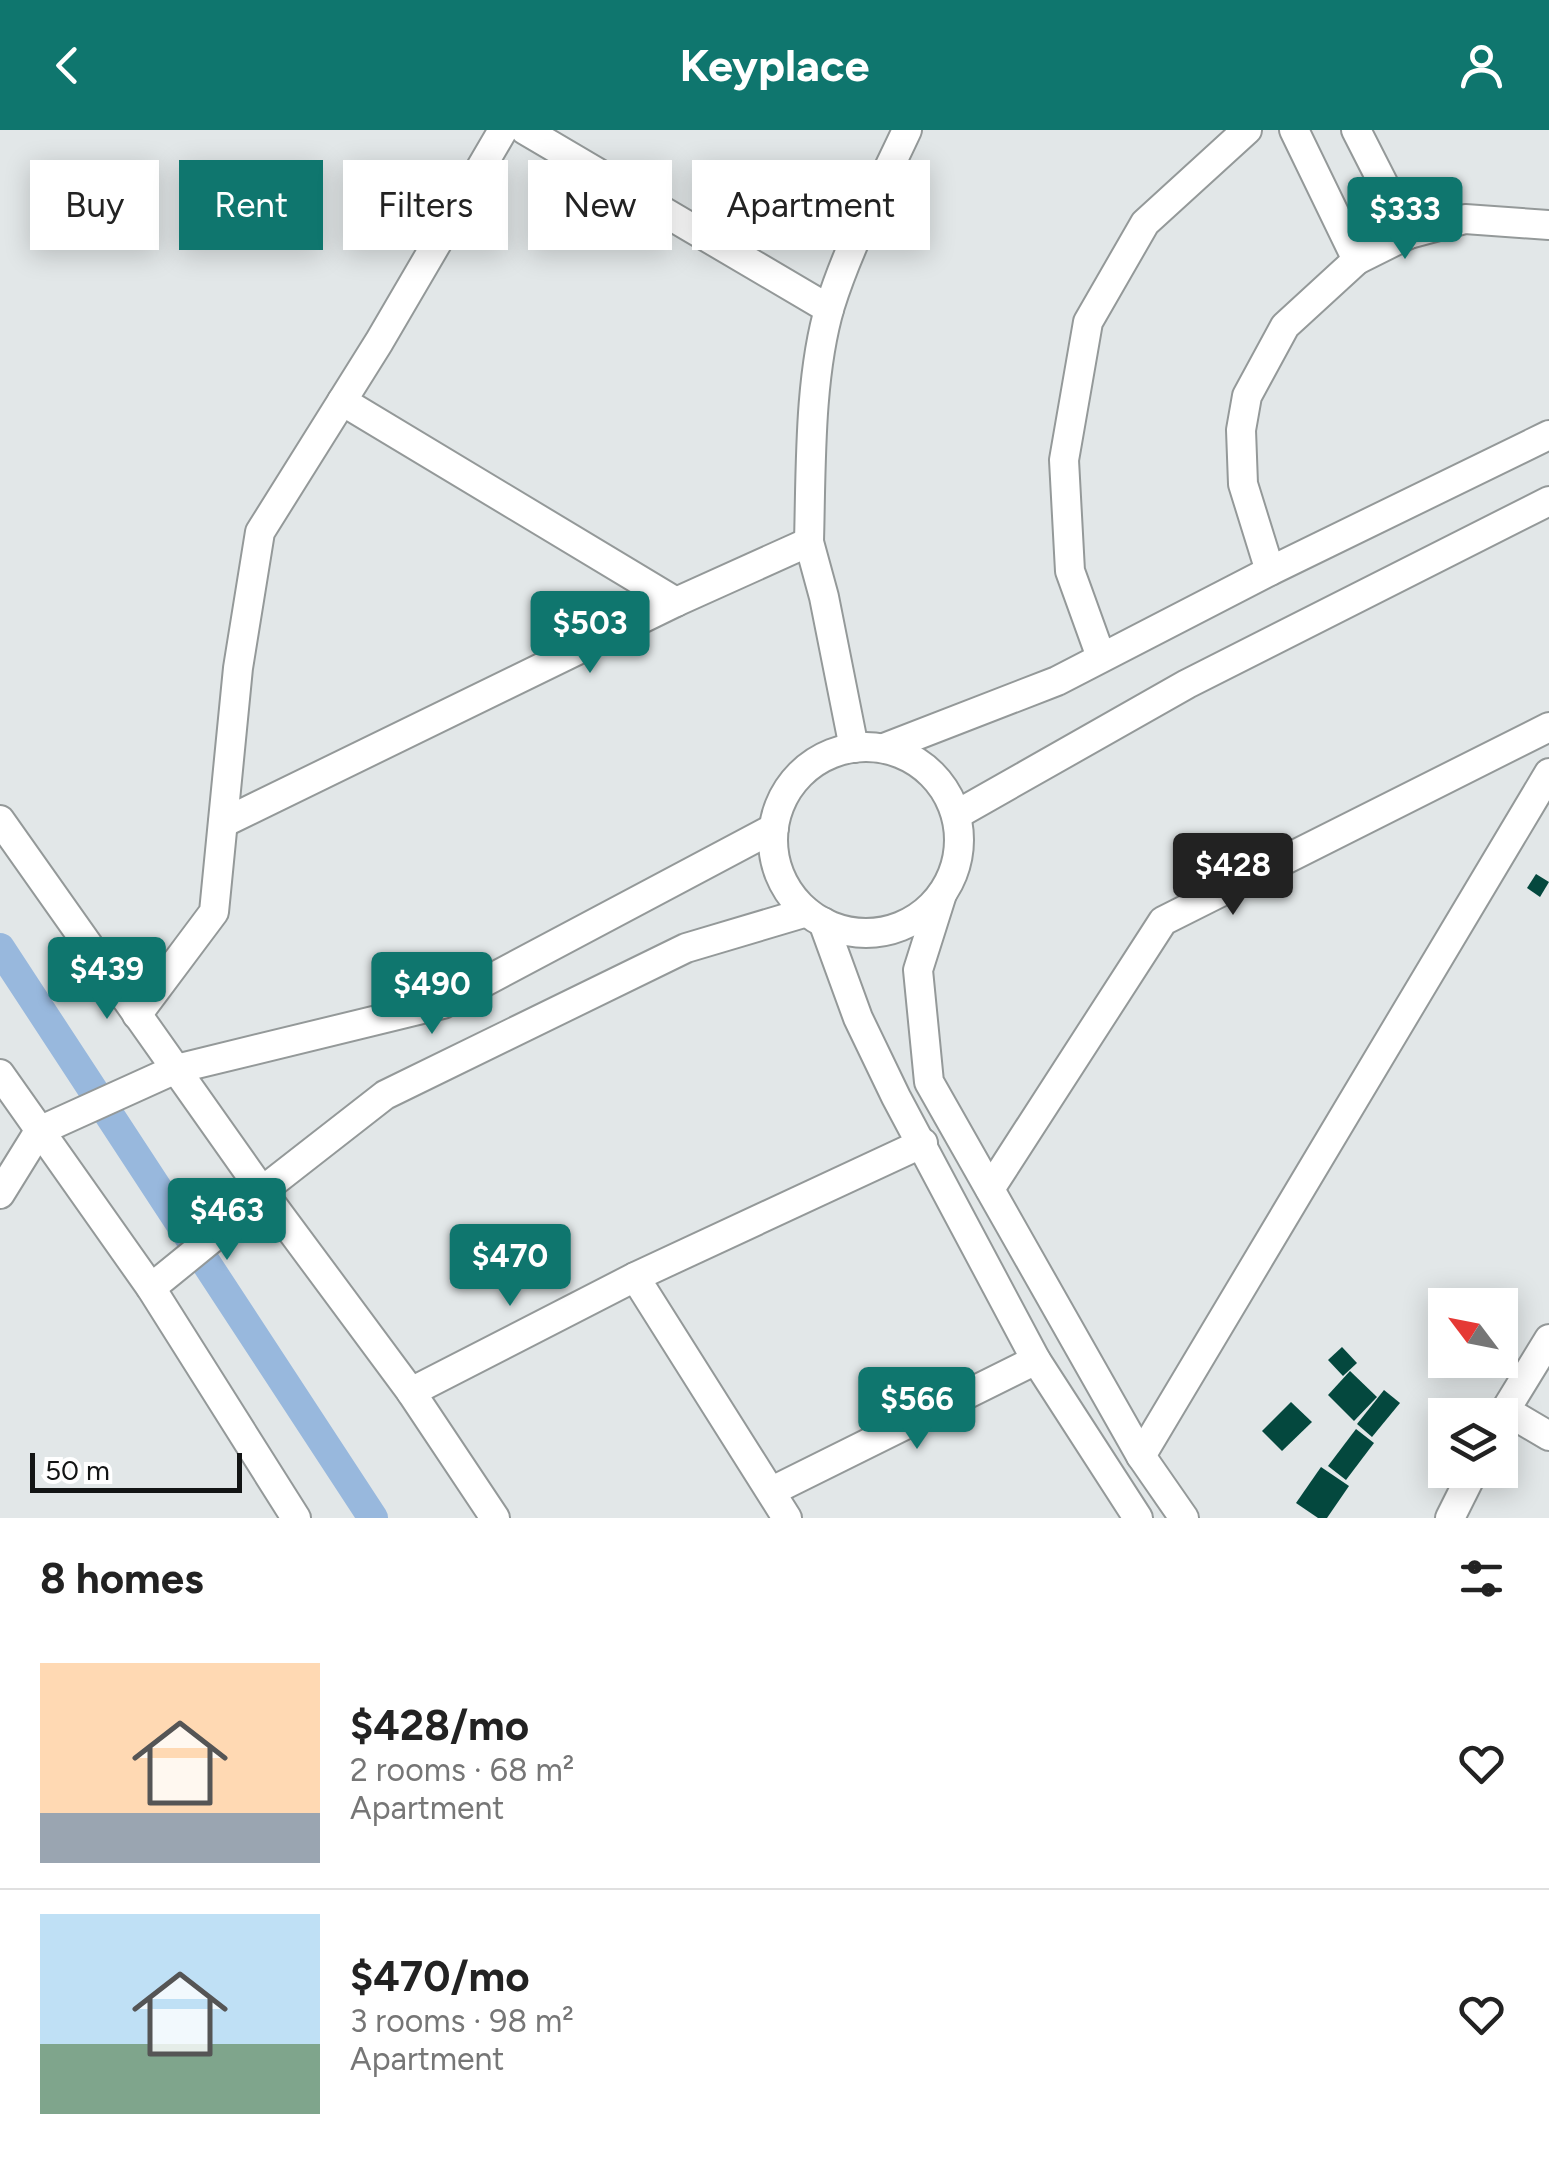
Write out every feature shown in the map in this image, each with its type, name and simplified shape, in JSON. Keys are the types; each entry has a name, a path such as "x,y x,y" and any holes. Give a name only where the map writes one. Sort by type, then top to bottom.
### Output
{"street":[{"path":"137,1015 214,912 238,668 260,532 503,130"},
{"path":"525,130 830,309"},
{"path":"854,748 809,542 813,410 830,309 851,250 907,130"},
{"path":"1102,657 1070,571 1064,460 1088,322 1145,223 1247,130"},
{"path":"1294,130 1357,260"},
{"path":"1356,130 1410,234"},
{"path":"1270,572 1243,484 1241,430 1247,396 1285,326 1357,260 1410,234 1465,219 1549,225"},
{"path":"342,401 676,602"},
{"path":"1138,1518 1036,1360 896,1098 815,917 784,883 774,846 779,808 800,774 834,752 884,748 1057,681 1549,436"},
{"path":"956,816 1187,684 1549,501"},
{"path":"222,823 676,602 809,542"},
{"path":"990,1190 1163,922 1549,728"},
{"path":"884,748 922,764 949,796 956,816 958,856 918,970 928,1082 1142,1456 1184,1518"},
{"path":"1142,1456 1549,773"},
{"path":"0,820 262,1191 412,1392 495,1518"},
{"path":"0,1194 40,1131 176,1069 443,1004 774,828"},
{"path":"151,1288 262,1191 386,1095 686,948 815,917 841,929 878,932 914,919 942,894"},
{"path":"0,1074 151,1288 296,1518"},
{"path":"412,1392 635,1278 923,1144"},
{"path":"635,1278 787,1518"},
{"path":"1513,1398 1549,1340"},
{"path":"772,1492 1036,1360"},
{"path":"1518,1422 1549,1436"},
{"path":"1450,1518 1465,1488"}],"building":[{"path":"1536,874 1549,882 1540,897 1527,888"},
{"path":"1342,1347 1357,1363 1343,1376 1328,1360"},
{"path":"1350,1371 1377,1397 1354,1421 1328,1395"},
{"path":"1384,1390 1400,1403 1372,1437 1357,1424"},
{"path":"1291,1402 1312,1422 1282,1451 1262,1431"},
{"path":"1356,1429 1374,1443 1346,1480 1328,1466"},
{"path":"1321,1467 1349,1486 1327,1518 1318,1518 1296,1503"}],"waterway":[{"path":"0,948 373,1518"}]}
